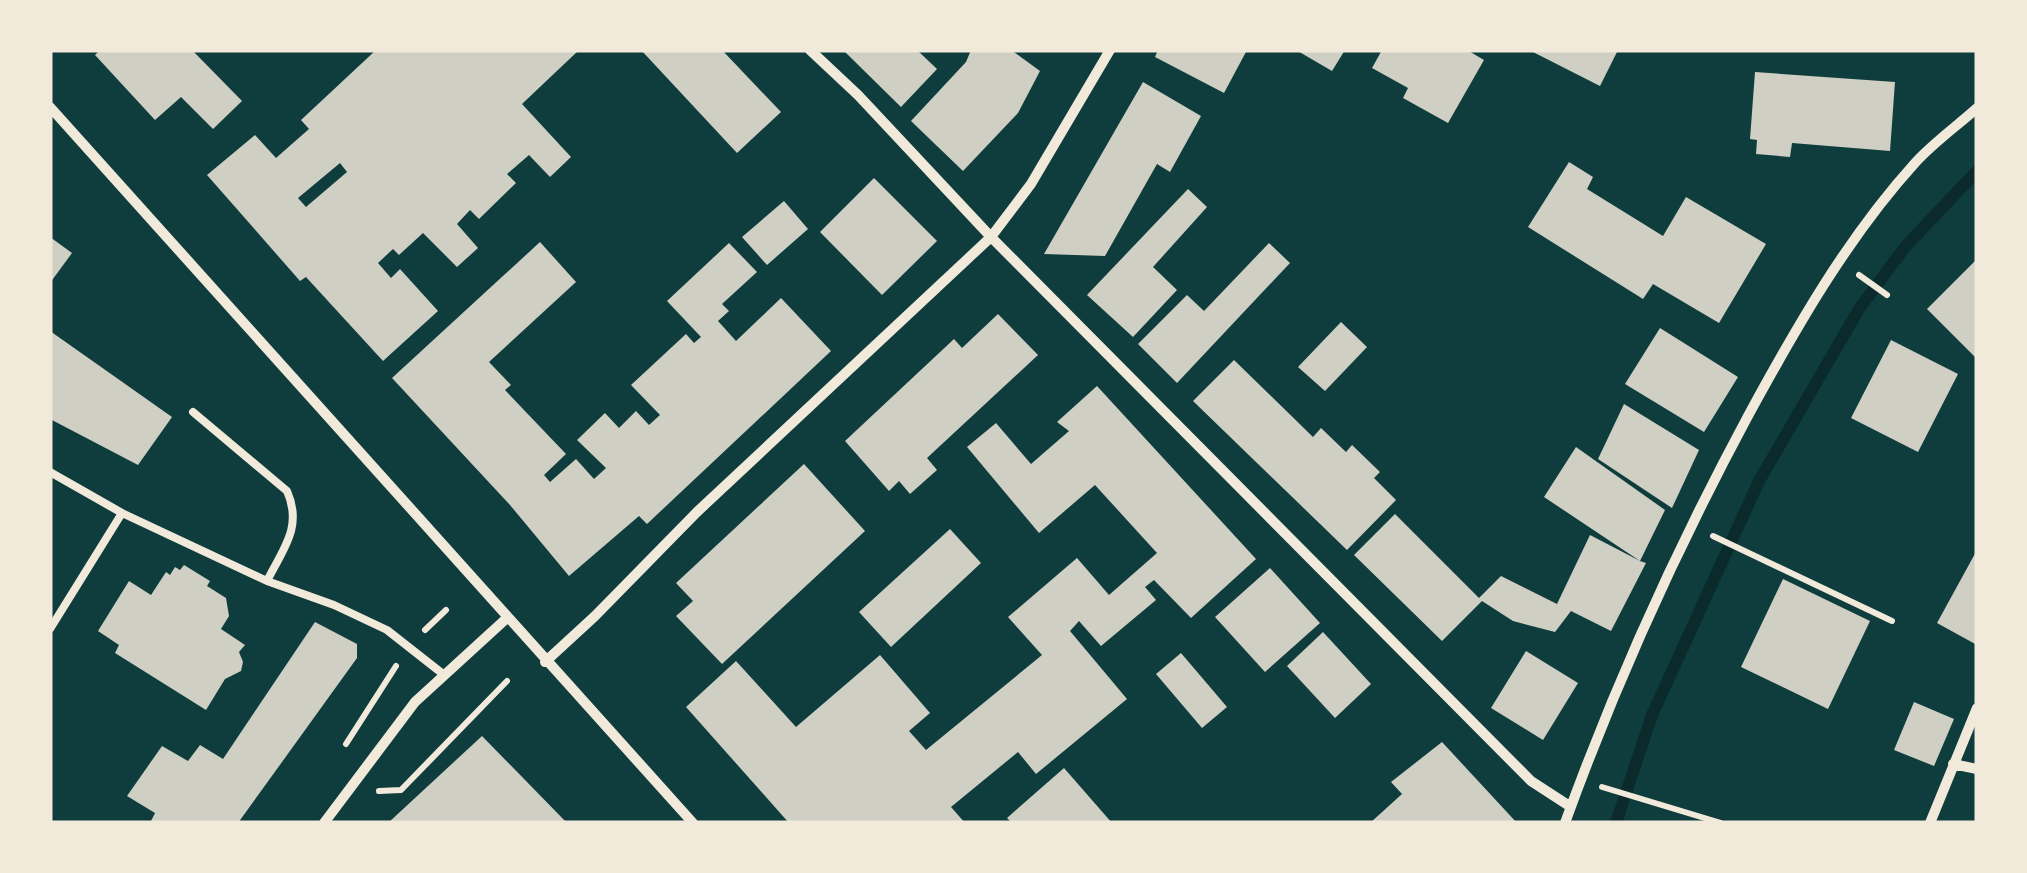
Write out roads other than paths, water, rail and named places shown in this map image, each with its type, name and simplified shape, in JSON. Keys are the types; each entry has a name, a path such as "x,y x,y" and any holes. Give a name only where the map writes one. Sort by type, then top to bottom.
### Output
{"street":[{"path":"810,50 1530,781 1570,807"},
{"path":"545,662 697,512 992,238 1031,184 1110,50"},
{"path":"50,107 693,823"},
{"path":"1565,823 1637,636 1698,510 1784,350 1840,260 1916,162 1977,108"},
{"path":"324,823 415,702 506,618"},
{"path":"1930,823 1977,708"},
{"path":"1953,764 1977,770"}],"lane":[{"path":"193,412 288,492 295,508 294,528 267,581"},
{"path":"50,472 122,513 267,581 334,605 387,630 443,674"},
{"path":"50,628 122,513"}],"waterway":[{"path":"1616,823 1652,715 1759,481 1859,309 1905,247 1977,171"}]}
